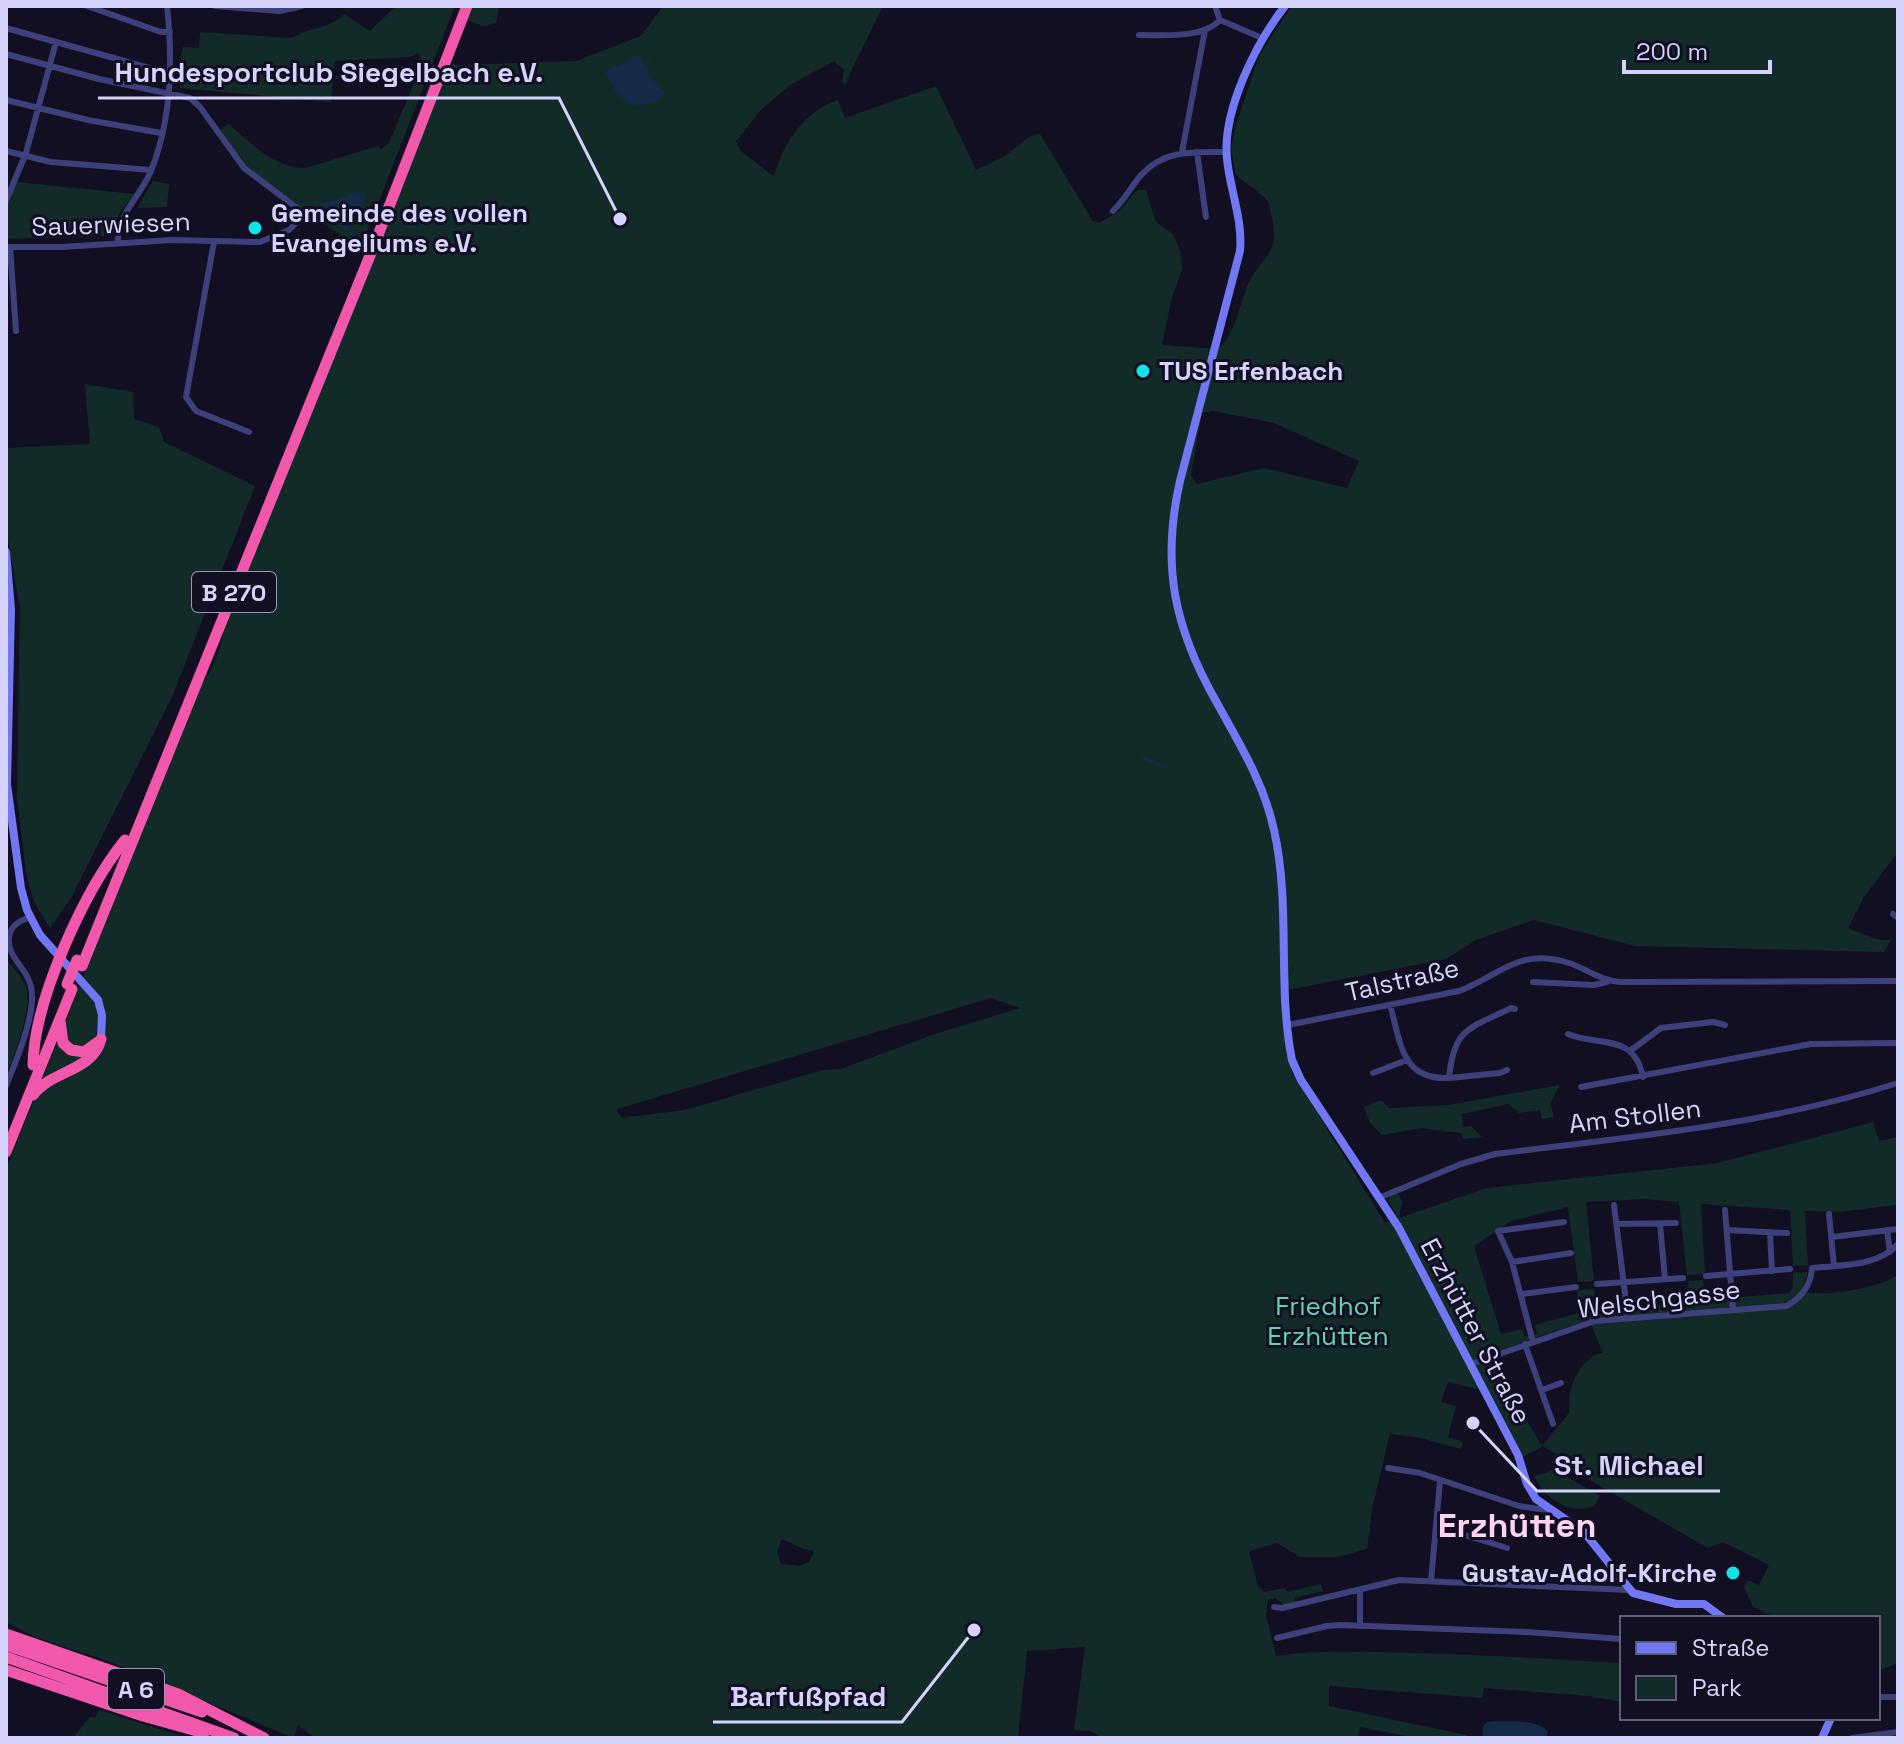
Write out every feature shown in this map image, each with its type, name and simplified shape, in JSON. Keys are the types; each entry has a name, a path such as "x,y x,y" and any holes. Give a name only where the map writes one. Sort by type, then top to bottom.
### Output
{"highway":[{"name":"B 270","path":"370,247 460,6"},
{"name":"B 270","path":"80,963 125,840 467,6"},
{"name":"B 270","path":"6,1132 80,963 364,260"},
{"path":"33,1065 33,1052 45,1002 59,959 85,904 112,856 125,840"},
{"name":"B 270","path":"6,1152 70,987"},
{"path":"59,1020 63,1043 71,1050 84,1052 101,1039"},
{"path":"26,1103 47,1080 91,1057 101,1039"},
{"path":"6,1625 41,1645"},
{"path":"6,1634 178,1694 264,1738"},
{"name":"A 6","path":"6,1645 193,1709 264,1738"},
{"name":"A 6","path":"6,1657 234,1738"},
{"name":"A 6","path":"7,1670 143,1716 226,1738"}],"street":[{"path":"87,6 161,32 170,32"},
{"path":"118,243 121,219 140,193 151,170 161,133 171,74 167,6"},
{"path":"215,6 280,11 302,6"},
{"path":"1215,6 1220,20 1262,38"},
{"path":"1113,211 1150,167 1167,156 1182,152 1227,152 1239,95 1262,38 1285,6"},
{"path":"1139,35 1205,30 1220,20"},
{"path":"6,28 171,74"},
{"path":"1182,152 1205,30"},
{"path":"6,201 25,157 56,42"},
{"path":"6,54 49,67 168,92"},
{"name":"Sauerwiesen","path":"16,331 8,247 172,240 246,243 271,239 289,230 305,214 244,168 194,100 168,92"},
{"path":"6,100 161,133"},
{"path":"6,151 76,165 151,170"},
{"path":"1197,152 1206,217"},
{"name":"Erzhütter Straße","path":"1227,152 1240,228 1240,251 1174,514 1171,550 1174,599 1195,662 1246,755 1272,821 1280,871 1290,1053 1297,1074 1381,1197 1518,1455 1531,1493 1542,1505 1584,1532 1630,1590"},
{"name":"Sauerwiesen","path":"214,242 186,397 196,411 249,432"},
{"path":"6,552 11,623 7,784 17,859 30,917 48,947 98,1000 102,1015 101,1039"},
{"path":"6,1086 23,1040 32,993 27,977 11,952 9,937 16,924 30,917"},
{"name":"Talstraße","path":"1288,1025 1459,991 1478,983 1499,968 1528,958 1572,964 1610,982"},
{"name":"Talstraße","path":"1533,982 1594,985 1610,982 1898,981"},
{"path":"1390,1005 1407,1060 1417,1072 1427,1077 1449,1078 1507,1070"},
{"path":"1449,1078 1451,1057 1459,1038 1478,1024 1511,1008 1515,1009"},
{"path":"1630,1051 1661,1028 1713,1022 1725,1025"},
{"path":"1568,1034 1611,1042 1630,1051 1637,1059 1643,1077"},
{"path":"1581,1087 1811,1044 1898,1043"},
{"path":"1373,1073 1407,1060"},
{"name":"Am Stollen","path":"1381,1197 1461,1164 1495,1154 1730,1125 1839,1102 1898,1083"},
{"path":"1614,1205 1628,1318"},
{"path":"1725,1210 1733,1310"},
{"path":"1829,1214 1834,1266"},
{"path":"1553,1424 1529,1343 1522,1294 1498,1231 1564,1222"},
{"path":"1617,1224 1676,1223"},
{"path":"1660,1224 1665,1279"},
{"path":"1832,1237 1898,1229"},
{"path":"1727,1230 1787,1233"},
{"path":"1887,1230 1890,1252"},
{"path":"1770,1233 1772,1271"},
{"name":"Welschgasse","path":"1471,1364 1595,1321 1787,1306 1805,1290 1812,1268 1873,1260 1890,1252 1898,1244"},
{"path":"1512,1262 1571,1253"},
{"path":"1706,1276 1790,1269"},
{"path":"1597,1284 1683,1278"},
{"path":"1522,1294 1576,1287"},
{"path":"1542,1390 1561,1383"},
{"path":"1388,1468 1420,1473 1519,1506 1553,1511"},
{"path":"1431,1581 1440,1481"},
{"path":"1436,1531 1458,1533 1508,1547"},
{"path":"1274,1607 1282,1608 1399,1580 1630,1590 1667,1603 1704,1604 1720,1616"},
{"path":"1360,1590 1360,1626"},
{"path":"1277,1638 1327,1626 1360,1626 1620,1639"},
{"path":"1852,1738 1898,1732"}],"green space":[{"path":"396,6 455,6 363,242 353,244 310,213 307,207 303,209 251,172 221,129 229,124 264,154 294,167 306,168 378,146 381,149 389,143 422,64 418,53 410,57 335,61 331,102 180,88 182,69 179,68 183,47 199,48 200,32 292,38 332,23 344,14 370,31"},
{"path":"473,6 499,6 496,23 484,26 467,20"},
{"name":"Friedhof Erzhütten","path":"663,6 883,6 845,84 842,82 844,70 834,61 790,85 761,110 736,141 741,151 774,177 782,153 796,131 826,105 838,100 845,118 936,86 976,170 1005,156 1030,136 1040,134 1092,220 1099,223 1117,213 1137,190 1146,190 1156,222 1173,234 1181,253 1182,269 1171,301 1162,345 1218,349 1233,328 1252,276 1268,255 1274,240 1268,203 1235,173 1231,148 1260,54 1292,6 1898,6 1898,852 1864,897 1848,928 1879,940 1891,940 1884,952 1635,946 1534,920 1476,940 1446,959 1282,991 1284,1035 1292,1072 1385,1223 1398,1218 1388,1200 1395,1193 1402,1202 1399,1218 1487,1188 1718,1163 1873,1122 1879,1141 1898,1137 1898,1205 1837,1212 1805,1211 1808,1265 1793,1266 1790,1210 1701,1204 1705,1274 1687,1275 1679,1202 1644,1199 1586,1202 1594,1281 1578,1282 1568,1207 1511,1221 1474,1246 1501,1334 1522,1329 1524,1337 1529,1336 1529,1340 1494,1353 1512,1395 1542,1446 1569,1413 1570,1392 1575,1377 1585,1363 1603,1353 1589,1320 1534,1338 1533,1335 1537,1334 1535,1325 1578,1313 1577,1290 1594,1289 1598,1311 1689,1301 1688,1281 1703,1280 1705,1300 1789,1293 1793,1287 1793,1273 1808,1272 1801,1291 1811,1293 1865,1288 1898,1275 1898,1663 1880,1670 1880,1616 1770,1616 1753,1607 1744,1587 1748,1580 1759,1585 1769,1565 1723,1542 1708,1548 1562,1464 1557,1455 1543,1446 1523,1457 1490,1392 1448,1382 1441,1402 1456,1406 1448,1437 1463,1442 1461,1449 1417,1437 1390,1434 1373,1504 1367,1549 1337,1557 1300,1557 1277,1543 1249,1551 1258,1586 1264,1592 1285,1588 1287,1592 1321,1584 1323,1591 1294,1598 1295,1603 1284,1605 1275,1598 1268,1600 1266,1615 1276,1656 1311,1652 1364,1652 1620,1663 1620,1702 1589,1696 1484,1688 1482,1698 1329,1686 1329,1706 1470,1738 1415,1738 1360,1727 1358,1736 1361,1738 1104,1738 1090,1731 1074,1730 1085,1647 1027,1651 1018,1738 315,1738 298,1725 294,1738 105,1660 37,1638 6,1622 6,1170 198,689 216,659 224,626 451,63 576,61 641,36","holes":["1213,411 1274,423 1359,461 1347,488 1264,468 1197,484 1191,475 1202,413","991,998 1020,1008 935,1034 841,1069 823,1070 685,1110 621,1118 617,1109","782,1539 814,1551 809,1562 799,1566 781,1564 777,1552"]},
{"path":"153,181 169,184 167,207 137,208"},
{"path":"17,182 135,194 114,220 108,234 103,236 6,239 6,209"},
{"path":"85,384 133,392 134,419 159,427 164,442 255,486 172,697 71,898 50,928 33,900 26,872 17,797 20,608 6,529 6,448 90,444"},
{"path":"6,959 25,984 27,1005 6,1075"},
{"path":"1560,1085 1550,1104 1554,1117 1542,1119 1540,1110 1519,1113 1508,1104 1462,1114 1463,1127 1471,1126 1482,1137 1464,1139 1461,1133 1421,1128 1382,1135 1370,1123 1364,1107 1381,1100 1389,1108 1448,1105"},
{"path":"1555,1470 1600,1496 1594,1506 1576,1509 1551,1498 1534,1476"},
{"path":"99,1710 188,1738 73,1738 90,1717 95,1718"}],"water":[{"path":"638,56 645,63 649,76 665,93 656,102 631,106 615,91 605,72"},
{"path":"360,191 366,198 347,232 316,211 318,206"},
{"path":"1487,1722 1531,1723 1548,1731 1546,1738 1483,1738 1483,1726"}],"waterway":[{"path":"645,63 650,61"},
{"path":"1141,757 1165,767"}],"place":[{"name":"Hundesportclub Siegelbach e.V.","path":"620,219"},
{"name":"Gemeinde des vollen Evangeliums e.V.","path":"255,228"},
{"name":"TUS Erfenbach","path":"1143,371"},
{"name":"St. Michael","path":"1473,1423"},
{"name":"Gustav-Adolf-Kirche","path":"1733,1573"},
{"name":"Barfußpfad","path":"974,1630"}],"district":[{"name":"Erzhütten","path":"1517,1525"}]}
